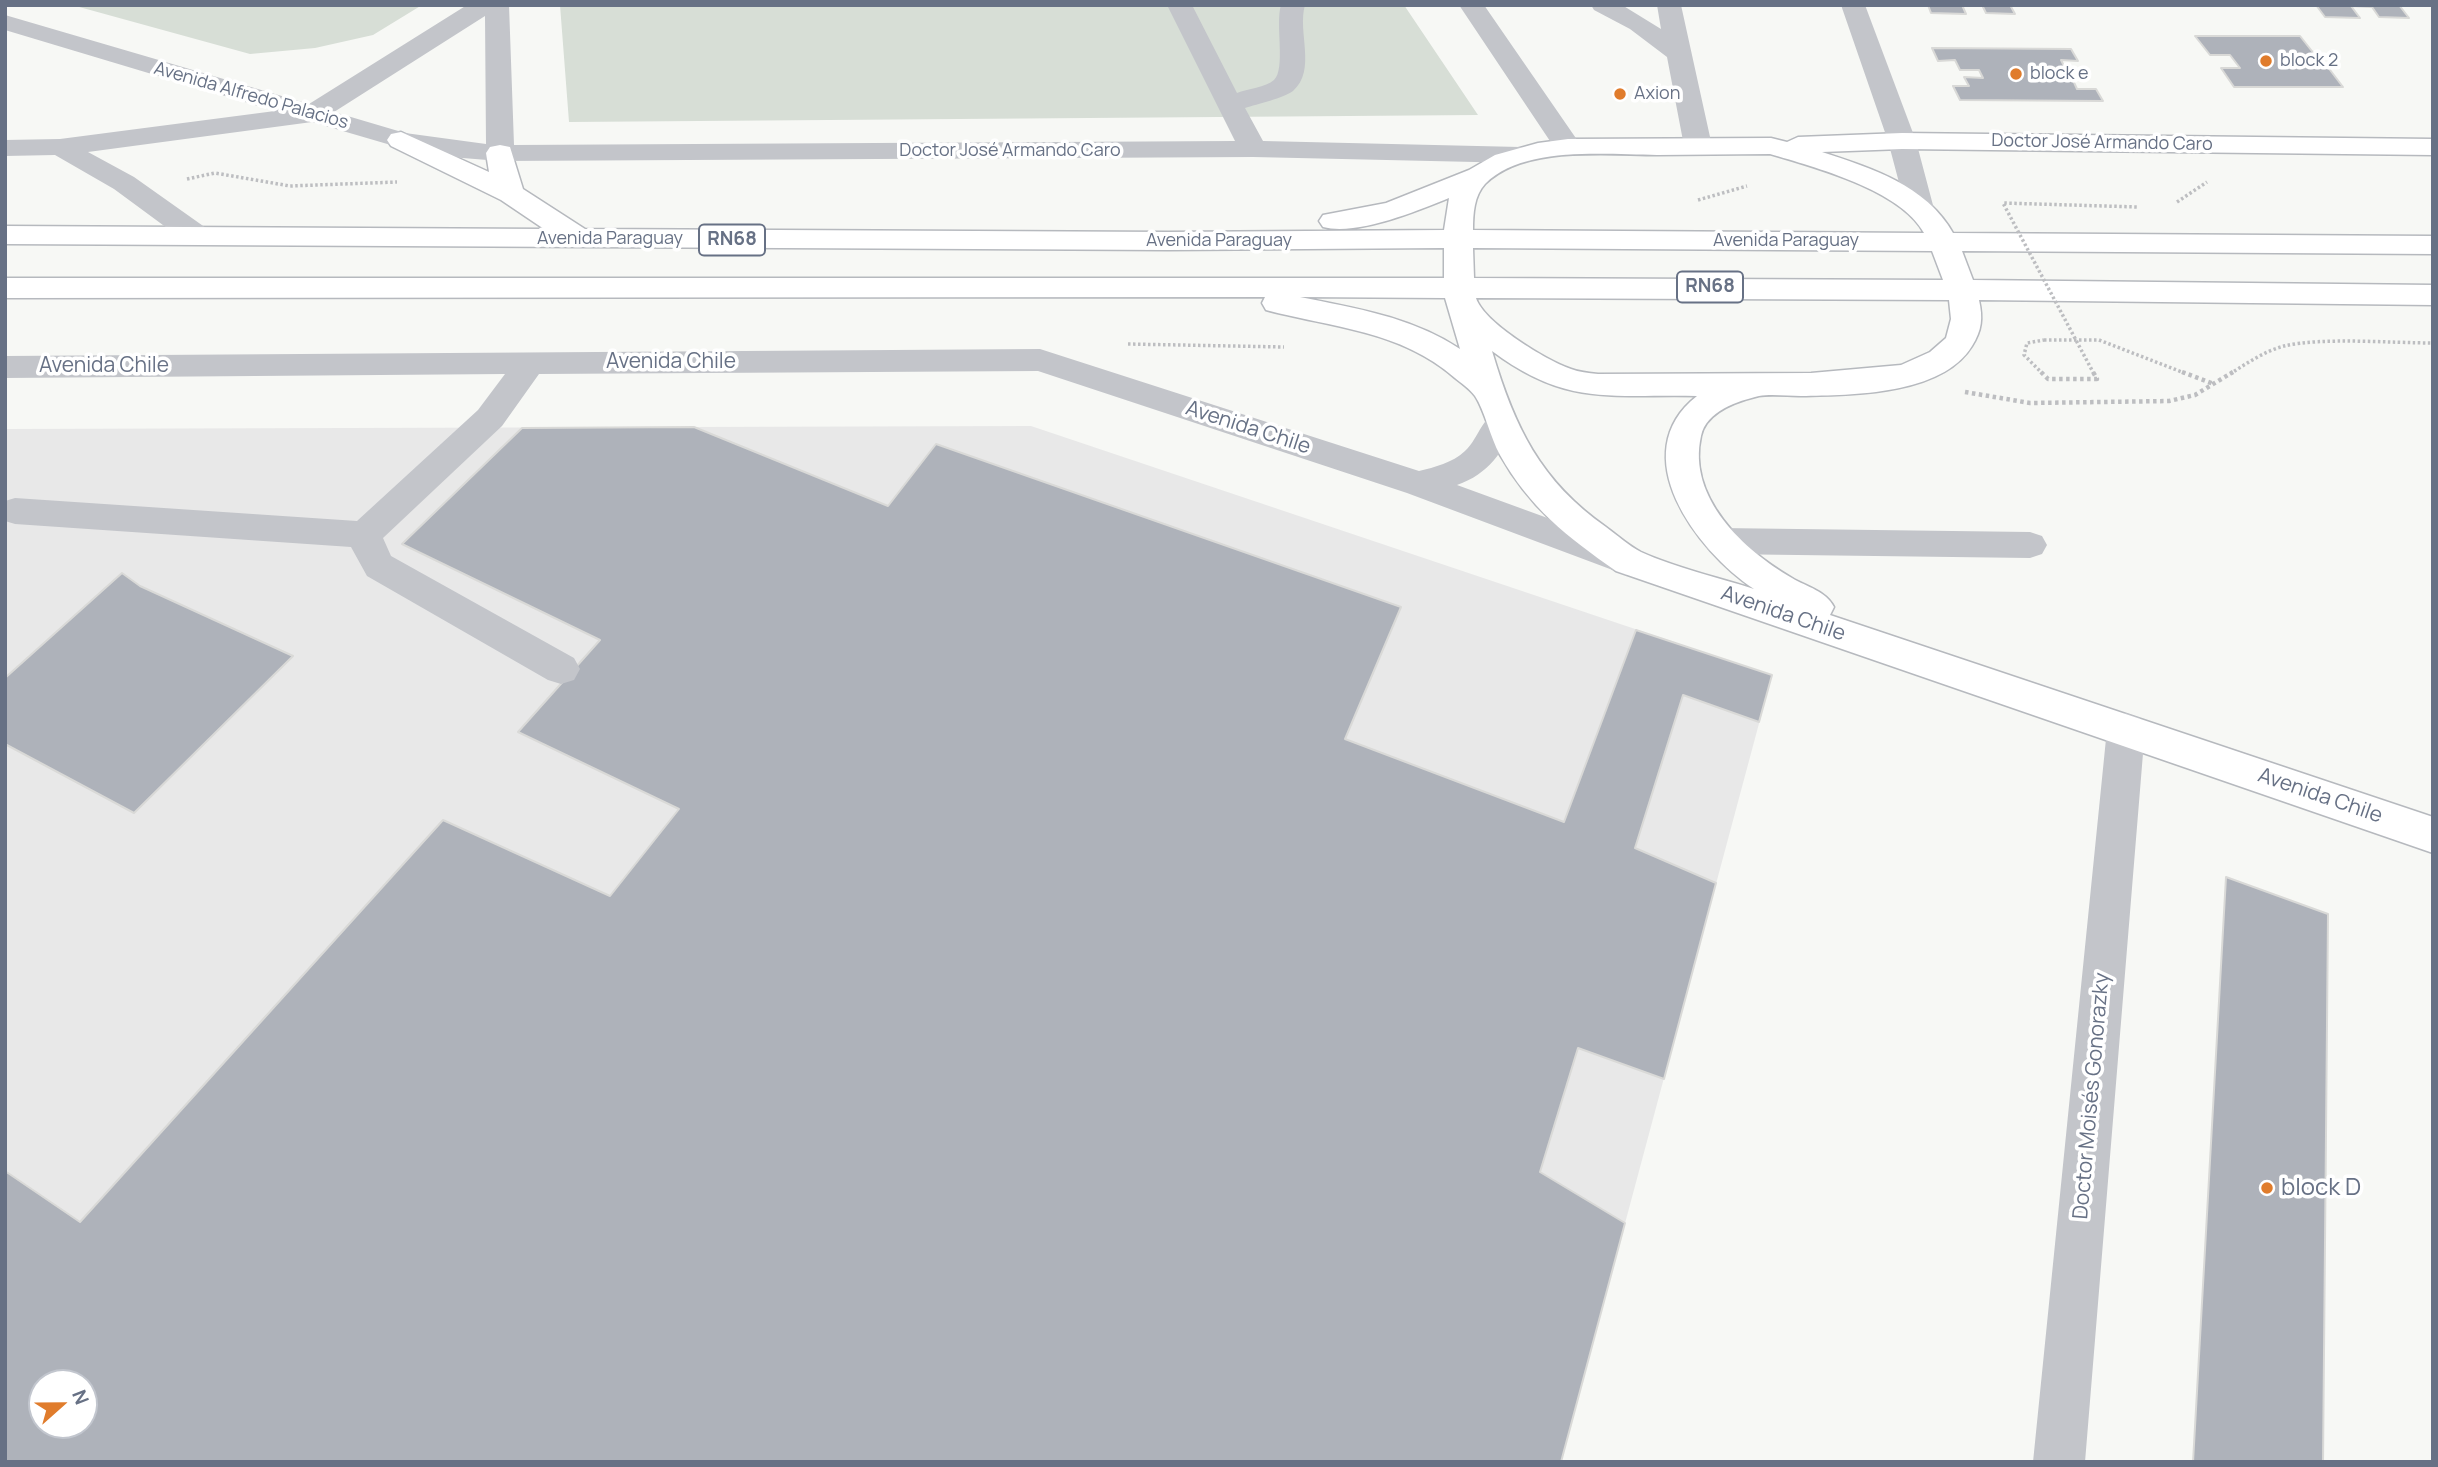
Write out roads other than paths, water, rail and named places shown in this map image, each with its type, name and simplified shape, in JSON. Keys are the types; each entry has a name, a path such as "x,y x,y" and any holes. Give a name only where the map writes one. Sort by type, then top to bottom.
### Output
{"main road":[{"path":"401,140 511,194 580,239"},
{"name":"Doctor José Armando Caro","path":"1168,242 1367,216 1413,204 1520,155 1568,146 1771,146 1902,141 2433,147"},
{"path":"1462,297 1519,355 1566,379 1597,383 1764,385 1872,381 1910,374 1933,364 1956,347 1967,325 1961,288 1944,243 1920,209 1843,169 1771,146"},
{"path":"500,153 511,194"},
{"path":"1477,176 1461,201 1458,239 1462,297 1500,424 1520,460 1545,495 1572,521 1628,561"},
{"name":"Avenida Paraguay","path":"5,235 1168,242 1458,239 2433,245"},
{"name":"RN68","path":"5,288 1214,289 1462,297 1961,288 2433,295"},
{"path":"1214,289 1396,331 1445,354 1488,390"},
{"path":"1764,385 1716,398 1698,411 1687,429 1679,461 1691,497 1720,541 1759,574 1802,601 1955,672"},
{"name":"Avenida Chile","path":"1628,561 2433,835"}],"street":[{"path":"5,148 60,147 312,114 485,5"},
{"path":"498,5 500,153"},
{"path":"1179,5 1253,149"},
{"path":"1230,104 1283,86 1293,70 1289,18 1293,5"},
{"path":"1471,5 1568,146"},
{"path":"1603,5 1639,24 1678,53"},
{"path":"1669,5 1698,146"},
{"path":"1853,5 1902,141 1920,209"},
{"name":"Avenida Alfredo Palacios","path":"5,22 401,140 450,149 500,153"},
{"path":"60,147 124,183 196,235"},
{"name":"Doctor José Armando Caro","path":"500,153 1253,149 1520,155"},
{"name":"Avenida Chile","path":"5,367 1040,360 1419,484 1628,561"},
{"path":"15,511 365,535 490,418 530,363"},
{"path":"1419,484 1469,467 1486,452 1500,424"},
{"path":"365,535 379,566 561,669"},
{"path":"1720,541 2030,545"},
{"name":"Doctor Moisés Gonorazky","path":"2059,1462 2126,729"}],"place":[{"name":"block 2","path":"2266,61"},
{"name":"block e","path":"2016,74"},
{"name":"Axion","path":"1620,94"},
{"name":"block D","path":"2267,1188"}]}
